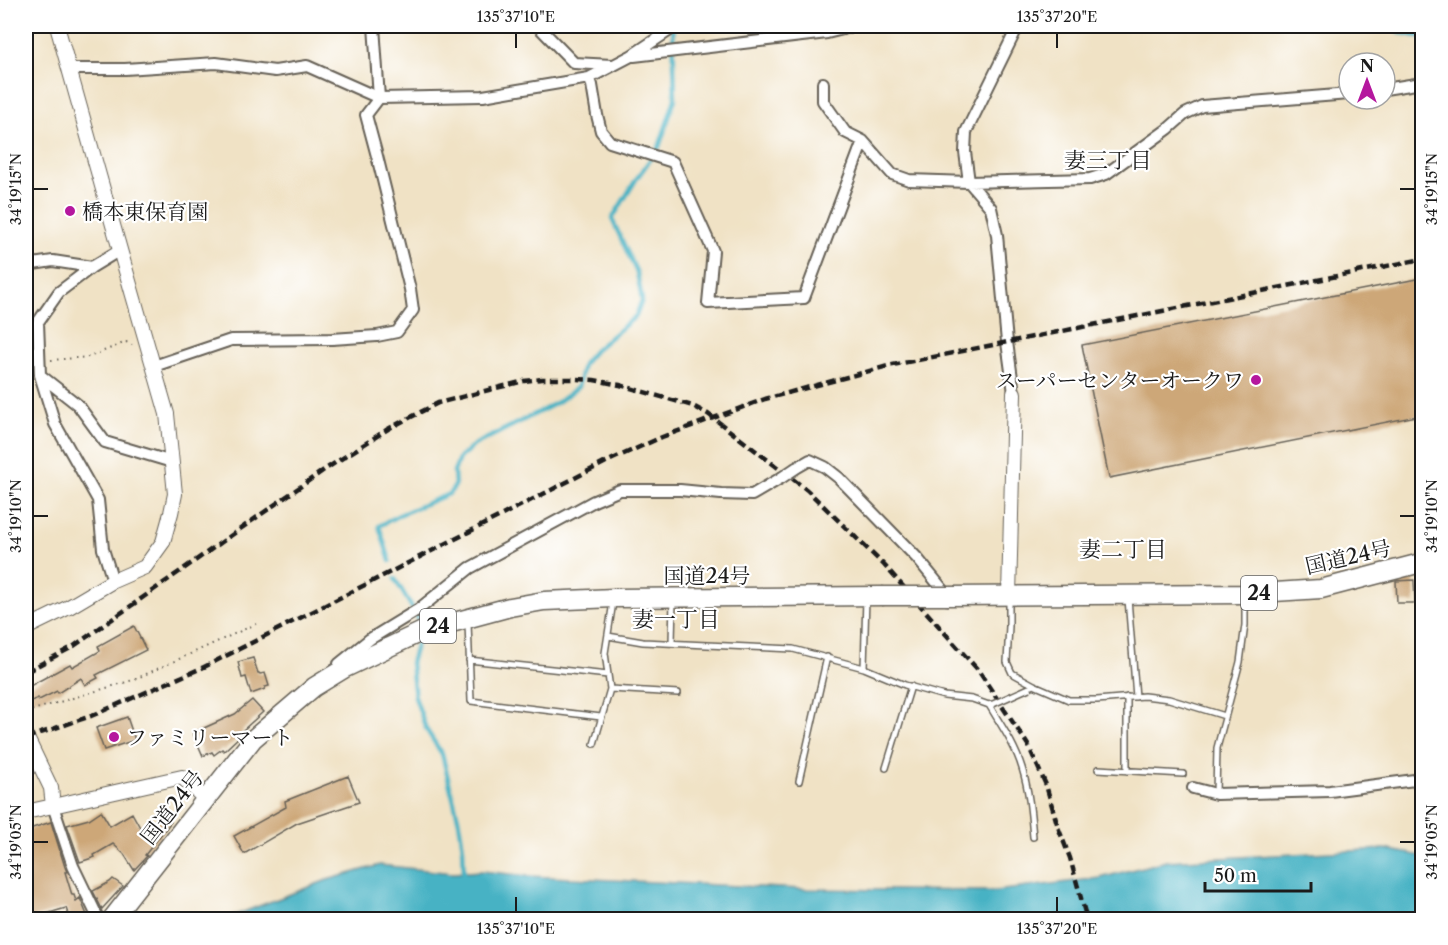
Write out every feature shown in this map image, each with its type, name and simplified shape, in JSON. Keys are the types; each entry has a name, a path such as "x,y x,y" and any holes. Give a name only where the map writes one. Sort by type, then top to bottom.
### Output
{"highway":[{"name":"国道24号","path":"111,920 253,739 301,698 345,668 425,630 468,618 544,601 614,598 1245,594 1321,589 1420,563"}],"street":[{"path":"26,628 69,607 113,581 145,567 163,542 175,494 167,414 57,26"},
{"path":"152,361 231,340 377,336 397,332 413,309 366,115 379,98 374,26"},
{"path":"538,26 574,63 614,65"},
{"path":"68,69 125,69 216,63 275,71 307,66 379,98 483,96 588,78 631,56 676,26"},
{"path":"631,56 827,33 850,26"},
{"path":"1008,596 1014,393 997,235 991,208 969,182 965,152 966,132 1018,26"},
{"path":"588,78 592,85 601,131 610,142 673,162 713,251 708,303 804,298 863,141"},
{"path":"823,83 823,101 845,132 863,141 892,174 909,180 969,182 1090,179 1106,174 1185,114 1202,106 1337,95"},
{"path":"1397,87 1422,83"},
{"path":"113,581 103,549 98,500 55,424 40,375 38,322 59,292 92,267 120,250"},
{"path":"31,265 54,261 92,267"},
{"path":"40,375 78,405 105,442 172,462"},
{"path":"325,681 339,665 370,639 419,609 470,568 594,501 620,490 680,490 752,495 810,460 825,467 839,478 917,558 948,596"},
{"path":"26,736 51,788 54,806 73,866 99,920"},
{"path":"26,812 182,777 206,800"},
{"path":"1193,788 1216,794 1330,791 1422,779"}],"lane":[{"path":"1216,794 1217,748 1240,662 1245,625 1245,594"},
{"path":"1128,595 1136,697"},
{"path":"864,668 874,596"},
{"path":"1008,596 1007,662 1012,673 1032,687 1069,700 1136,697 1169,699 1225,716"},
{"path":"594,744 610,688 605,653 614,598"},
{"path":"672,643 674,598"},
{"path":"468,618 471,700 601,717"},
{"path":"608,636 643,642 793,649 864,668 944,696 972,699 991,705 1032,687"},
{"path":"798,781 827,657"},
{"path":"469,660 608,675"},
{"path":"886,768 911,686"},
{"path":"610,688 678,693"},
{"path":"1127,698 1127,771"},
{"path":"991,705 1022,768 1033,837"},
{"path":"1098,769 1183,774"}],"path":[{"path":"26,294 31,265"},
{"path":"39,361 89,357 126,342 152,361"},
{"path":"26,712 133,680 256,624"}],"water":[{"path":"1385,849 1422,856 1422,919 225,919 327,880 380,865 453,873 482,871 529,876 803,889 995,891 1100,878 1166,861"}],"building":[{"name":"スーパーセンターオークワ","path":"1422,278 1422,415 1109,478 1082,345"},
{"path":"1414,580 1415,603 1397,603 1396,581"},
{"path":"134,626 146,650 96,675 98,678 85,685 81,678 58,693 57,691 29,702 26,688 100,651 98,646"},
{"path":"253,658 258,673 265,673 269,686 251,694 246,677 242,678 238,662"},
{"path":"252,700 263,712 224,751 222,749 214,755 212,752 203,756 193,733 235,714"},
{"path":"127,717 135,740 104,750 96,728"},
{"path":"348,776 359,802 297,823 244,854 234,836 286,807 285,801"},
{"path":"101,811 110,826 132,813 142,831 163,816 171,822 134,870 124,854 113,844 94,855 95,857 80,862 67,825 89,819"},
{"path":"51,822 72,895 76,901 80,898 89,920 70,920 66,908 26,920 26,830"},
{"path":"113,879 123,886 102,909 93,891"}],"waterway":[{"path":"1390,26 1398,32 1422,37"},
{"path":"390,561 379,526 449,494 455,486 454,472 459,458 474,445 558,402 578,387 583,364 595,350 636,316 642,300 637,273 612,219 659,147 675,99 673,28"},
{"path":"395,579 417,619"},
{"path":"418,639 411,663 415,697 426,729 442,754 459,822 464,878"}],"railway":[{"path":"26,738 91,716 204,667 606,462 662,437 765,399 888,366 1422,259"},
{"path":"26,672 74,646 324,470 388,429 438,403 524,381 542,379 594,380 620,385 693,406 708,414 807,490 884,565 978,670 1028,745 1046,785 1087,920"}],"place":[{"name":"橋本東保育園","path":"70,211"},
{"name":"スーパーセンターオークワ","path":"1256,380"},
{"name":"ファミリーマート","path":"114,737"}],"district":[{"name":"妻三丁目","path":"1108,160"},
{"name":"妻二丁目","path":"1123,549"},
{"name":"妻一丁目","path":"676,619"}]}
